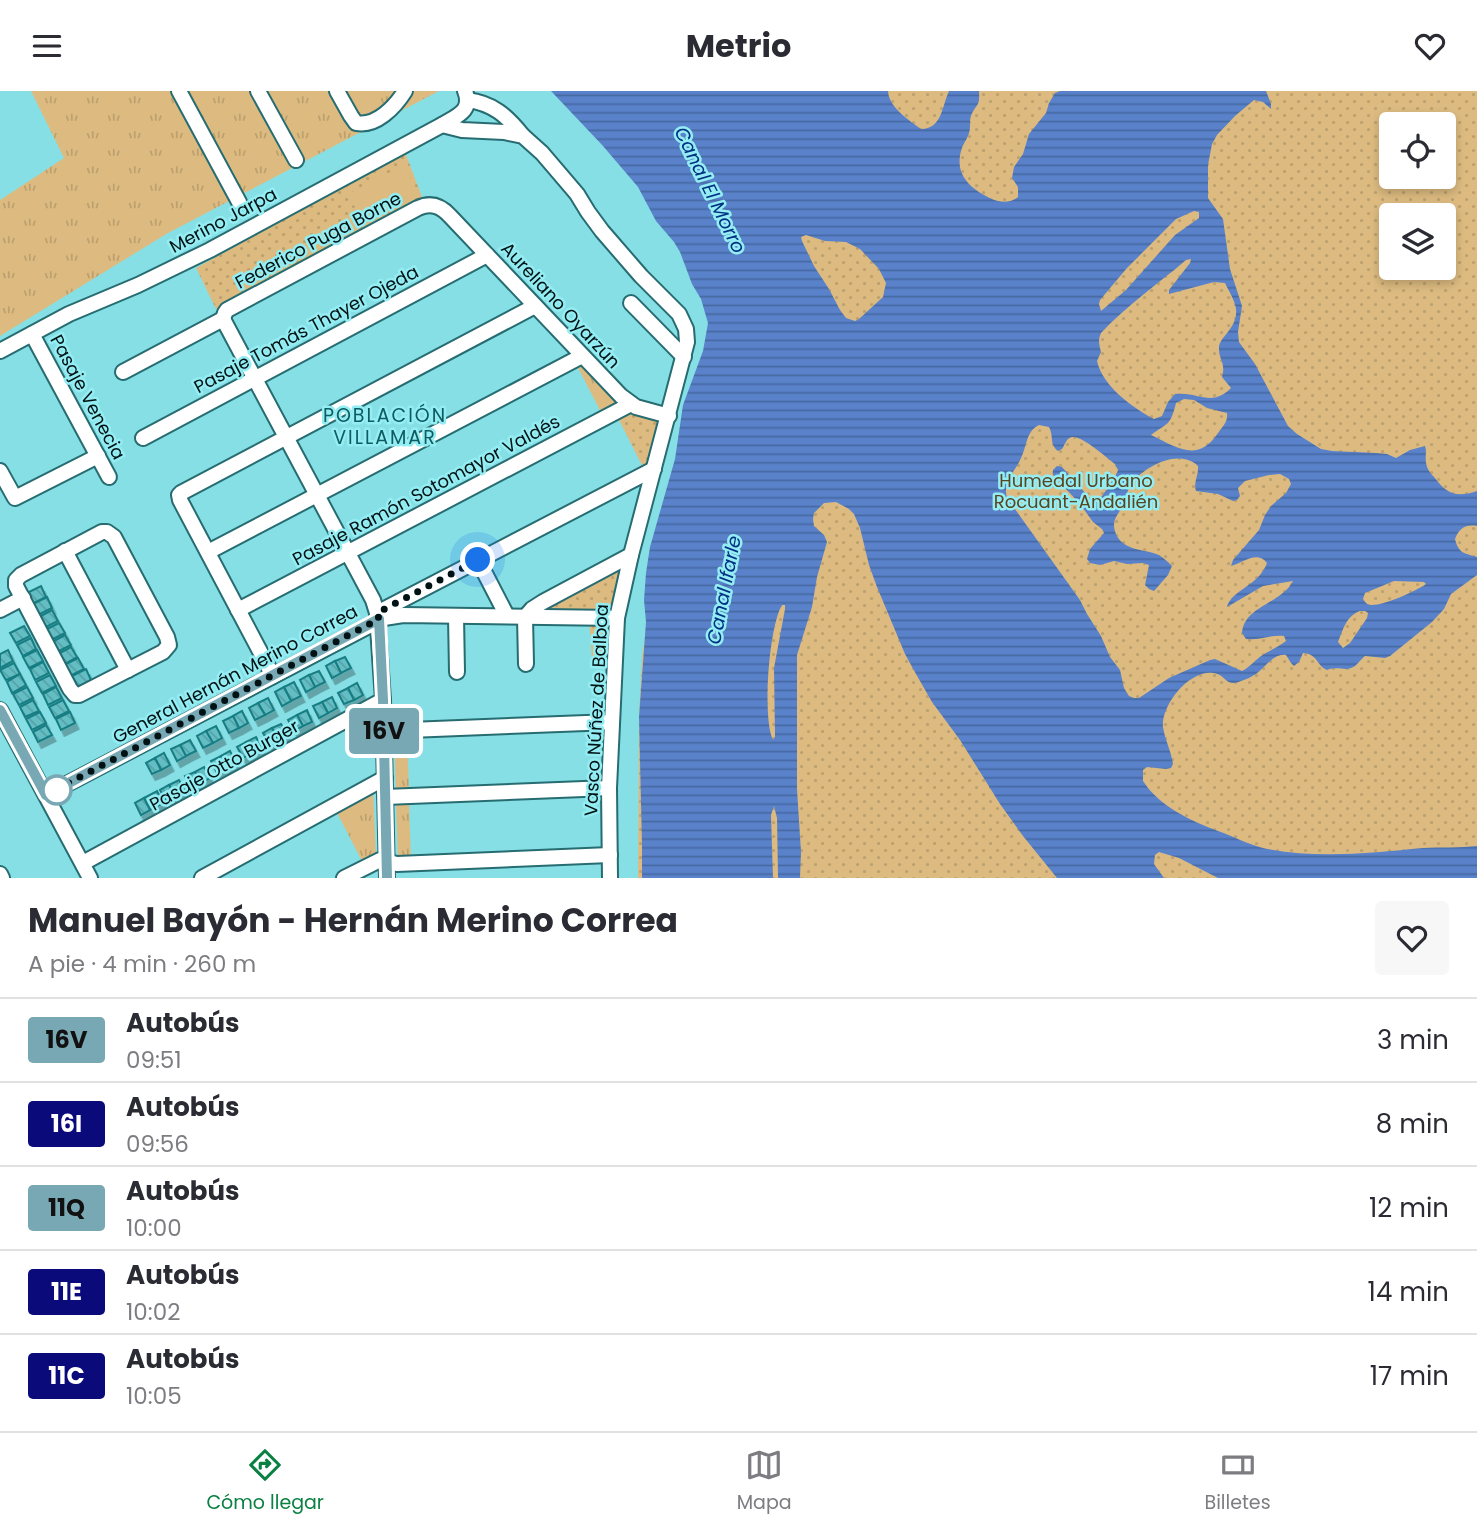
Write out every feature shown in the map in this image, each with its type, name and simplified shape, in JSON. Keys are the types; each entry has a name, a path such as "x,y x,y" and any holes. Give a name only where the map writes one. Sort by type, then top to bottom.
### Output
{"street":[{"path":"179,91 239,202"},
{"path":"258,91 296,160"},
{"path":"337,91 356,123 362,124 385,114 400,100 405,91"},
{"path":"466,96 501,112 523,136"},
{"name":"Merino Jarpa","path":"0,351 91,304 199,256 442,125 465,109 466,96"},
{"path":"442,125 523,136"},
{"name":"Vasco Núñez de Balboa","path":"523,136 542,153 577,194 587,212 641,276 679,314 686,329 684,357 631,555 617,618 609,788 610,878"},
{"name":"Federico Puga Borne","path":"123,372 223,319 227,310 418,208 427,204 436,206"},
{"name":"Aureliano Oyarzún","path":"436,206 445,211 621,396 631,404 668,416"},
{"name":"Pasaje Tomás Thayer Ojeda","path":"144,438 487,255"},
{"path":"631,303 684,357"},
{"path":"273,676 179,495 536,306"},
{"path":"223,319 373,600 378,616 383,700 387,878"},
{"name":"Pasaje Venecia","path":"32,334 109,477"},
{"path":"208,552 582,356"},
{"name":"Pasaje Ramón Sotomayor Valdés","path":"238,610 631,404"},
{"path":"0,471 15,498 98,456"},
{"path":"378,616 478,560 654,469"},
{"path":"107,532 114,537 169,641 163,652 79,695 72,692 16,583 18,577 65,551 98,533 107,532"},
{"path":"65,551 128,670"},
{"path":"526,664 525,617 537,605 631,555"},
{"path":"478,560 507,616"},
{"path":"0,610 23,598"},
{"name":"General Hernán Merino Correa","path":"46,795 273,676 378,616 617,618"},
{"path":"456,616 457,672"},
{"name":"Pasaje Otto Burger","path":"83,863 383,700"},
{"path":"0,709 90,878"},
{"path":"384,731 612,722"},
{"path":"202,878 385,778"},
{"path":"385,797 609,788"},
{"path":"344,878 380,860 397,864 610,855"}],"green space":[{"path":"31,91 439,91 168,233 0,336 0,200 64,158"},
{"name":"Humedal Urbano Rocuant-Andalién","path":"559,91 1477,91 1477,878 638,878 642,657 655,573 719,338 678,242 626,166"},
{"path":"405,152 422,197 216,309 196,268"},
{"path":"404,165 418,193 363,222 348,194"},
{"path":"582,358 623,401 603,416 575,362"},
{"path":"632,405 667,417 645,471 616,414"},
{"path":"629,557 617,617 533,610"},
{"path":"589,619 616,619 614,658 592,659"},
{"path":"407,735 409,790 396,791 394,736"},
{"path":"373,790 376,856 363,863 336,811"},
{"path":"396,804 409,804 411,859 398,859"}],"water":[{"path":"551,91 888,91 896,108 921,129 928,128 937,121 949,91 979,91 978,103 971,116 970,129 962,148 960,166 970,185 992,199 1005,202 1018,197 1018,187 1012,178 1014,167 1023,154 1029,134 1046,113 1055,93 1266,91 1271,109 1263,102 1254,100 1235,116 1212,144 1208,165 1208,198 1223,219 1230,269 1242,306 1239,342 1255,364 1288,426 1297,434 1321,449 1387,454 1396,458 1425,446 1428,469 1443,487 1458,494 1477,491 1477,526 1463,528 1455,539 1460,550 1477,557 1477,575 1451,594 1444,609 1432,622 1385,658 1365,656 1348,669 1327,670 1308,654 1303,653 1294,666 1286,655 1282,655 1274,658 1256,674 1235,683 1213,673 1195,677 1178,691 1164,718 1163,727 1173,764 1171,768 1147,767 1143,770 1143,781 1158,798 1176,812 1257,846 1323,854 1477,846 1477,878 1218,878 1179,858 1159,852 1155,855 1154,864 1164,878 1057,878 1000,804 960,740 932,702 905,654 877,587 854,514 836,502 824,503 814,513 814,526 827,542 812,607 797,655 800,878 778,878 777,818 774,806 771,815 773,878 642,878 639,717 646,622 646,573 650,547 675,459 683,405 703,351 708,323 701,299 680,252 656,221 638,187","holes":["1194,211 1199,212 1199,218 1175,235 1126,290 1101,311 1100,300 1127,268 1176,219","806,235 825,241 846,242 860,249 879,269 886,283 883,297 859,319 855,321 846,318 801,237","1191,259 1169,290 1169,294 1214,282 1225,283 1233,299 1236,316 1219,349 1222,377 1231,388 1224,394 1211,398 1175,394 1162,416 1154,419 1137,409 1112,388 1097,361 1101,352 1101,333 1121,313 1186,260","1184,399 1194,400 1207,408 1227,413 1225,424 1210,442 1195,450 1179,448 1151,435 1168,423 1176,403","1039,425 1049,427 1058,451 1068,439 1076,437 1115,464 1118,470 1097,502 1093,502 1062,467 1057,466 1053,475 1104,533 1090,549 1087,559 1090,563 1100,565 1114,561 1149,565 1145,585 1154,591 1172,566 1159,555 1124,544 1114,529 1116,517 1137,477 1163,461 1190,461 1198,466 1196,491 1218,494 1233,501 1240,496 1238,488 1245,481 1280,474 1289,479 1291,484 1286,493 1271,506 1259,530 1233,560 1231,566 1254,557 1267,563 1258,577 1234,596 1227,607 1263,586 1293,581 1280,595 1249,617 1242,633 1246,639 1284,636 1286,641 1242,671 1215,659 1210,660 1169,678 1139,698 1129,696 1124,688 1120,670 1110,657 1080,600 1007,498 1006,486 1032,431","1394,581 1426,584 1378,604 1369,605 1363,599 1365,593","782,605 785,605 774,668 773,740 768,713 768,672 777,616","1360,611 1368,613 1350,643 1343,648 1338,642 1351,616"]}],"building":[{"path":"41,586 46,597 32,604 27,593"},
{"path":"47,597 52,608 38,615 33,604"},
{"path":"52,610 58,621 44,628 39,617"},
{"path":"59,623 65,633 51,640 45,630"},
{"path":"24,626 30,636 16,643 10,633"},
{"path":"65,635 71,645 57,652 52,642"},
{"path":"31,638 36,649 23,656 17,645"},
{"path":"71,647 77,657 63,665 58,654"},
{"path":"8,650 13,661 0,668 0,654"},
{"path":"37,650 43,661 29,668 23,657"},
{"path":"345,657 351,668 341,673 335,661"},
{"path":"78,658 84,669 70,676 64,665"},
{"path":"335,661 341,673 332,678 326,666"},
{"path":"43,662 49,673 35,680 30,669"},
{"path":"14,663 20,674 6,680 0,670"},
{"path":"86,669 91,680 78,687 72,676"},
{"path":"319,671 325,682 315,687 309,675"},
{"path":"20,674 26,685 12,693 7,682"},
{"path":"50,675 56,686 42,693 36,682"},
{"path":"309,675 315,687 306,692 300,680"},
{"path":"294,682 301,696 291,701 284,687"},
{"path":"357,683 363,695 354,700 348,688"},
{"path":"27,687 33,698 19,705 13,694"},
{"path":"56,687 62,698 48,705 43,694"},
{"path":"284,687 291,701 282,706 275,692"},
{"path":"348,688 354,700 344,704 338,693"},
{"path":"332,697 337,708 328,713 322,702"},
{"path":"268,698 274,710 265,715 258,703"},
{"path":"33,700 39,711 25,717 20,707"},
{"path":"63,700 69,711 55,718 49,707"},
{"path":"322,702 328,713 319,718 313,706"},
{"path":"258,703 265,715 255,720 249,708"},
{"path":"307,710 312,722 303,726 297,715"},
{"path":"242,711 248,723 239,728 233,716"},
{"path":"40,712 46,723 32,730 26,719"},
{"path":"70,712 75,723 61,730 56,719"},
{"path":"297,715 303,726 294,731 288,720"},
{"path":"233,716 239,728 229,733 223,721"},
{"path":"281,724 287,735 278,740 272,728"},
{"path":"46,725 52,735 38,742 33,732"},
{"path":"216,726 222,738 213,743 206,731"},
{"path":"272,728 278,740 269,744 263,733"},
{"path":"206,731 213,743 203,748 197,736"},
{"path":"256,737 262,749 252,753 246,742"},
{"path":"190,740 196,751 186,756 180,745"},
{"path":"246,742 252,753 243,758 237,747"},
{"path":"180,745 186,756 177,761 171,749"},
{"path":"230,751 236,763 227,768 221,756"},
{"path":"164,753 170,765 161,770 155,758"},
{"path":"221,756 227,768 217,773 211,761"},
{"path":"155,758 161,770 152,774 146,763"},
{"path":"204,767 210,778 201,783 195,772"},
{"path":"195,772 201,783 191,788 185,776"},
{"path":"179,780 185,792 175,797 169,785"},
{"path":"169,785 175,797 166,801 160,790"},
{"path":"157,791 163,803 150,810 144,798"},
{"path":"144,798 150,810 141,815 135,803"}],"bus line":[{"name":"16V","path":"0,710 46,795 379,619 387,878"}],"district":[{"name":"POBLACIÓN VILLAMAR","path":"385,426"}],"route":[{"path":"57,790 46,795 379,619 377,613 478,560"}],"water label":[{"name":"Canal El Morro","path":"710,190"},
{"name":"Canal Ifarle","path":"724,590"}]}
